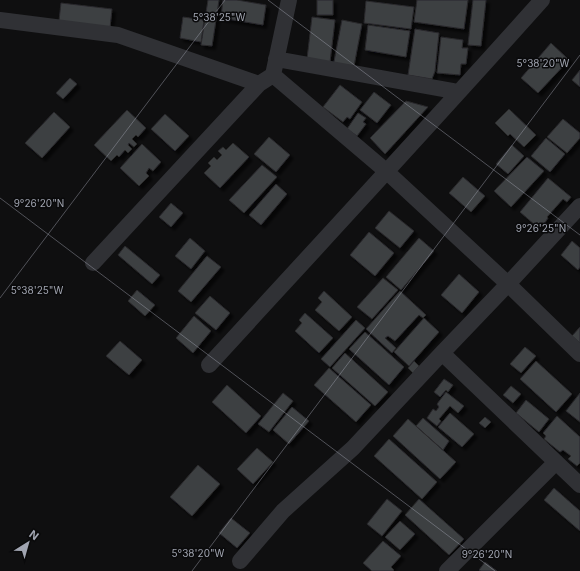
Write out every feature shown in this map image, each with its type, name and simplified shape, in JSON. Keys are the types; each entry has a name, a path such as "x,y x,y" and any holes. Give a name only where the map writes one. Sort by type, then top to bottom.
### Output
{"street":[{"path":"93,263 259,84 273,76 289,0"},
{"path":"209,365 542,0"},
{"path":"0,20 118,35 259,84"},
{"path":"276,60 459,92"},
{"path":"273,76 386,171 508,284 580,354"},
{"path":"240,561 283,511 353,448 580,206"},
{"path":"442,353 580,485"},
{"path":"447,571 556,462"}],"building":[{"path":"208,0 219,0 212,46 201,45"},
{"path":"223,0 237,0 266,5 263,25 221,18"},
{"path":"317,0 333,0 333,15 317,15"},
{"path":"417,0 468,0 464,29 414,22"},
{"path":"473,0 486,0 481,46 468,45"},
{"path":"366,1 414,7 411,29 364,23"},
{"path":"61,3 112,9 110,28 59,21"},
{"path":"183,17 204,20 201,42 180,38"},
{"path":"312,17 335,20 330,62 307,59"},
{"path":"342,20 362,24 353,71 333,67"},
{"path":"368,25 410,31 406,57 365,50"},
{"path":"415,29 439,33 435,71 432,79 408,75"},
{"path":"441,37 463,40 462,48 468,48 466,64 461,64 460,75 437,73"},
{"path":"551,43 569,60 538,93 521,78"},
{"path":"580,70 580,87 572,80"},
{"path":"70,78 77,84 63,99 56,93"},
{"path":"340,85 362,102 350,119 347,117 343,122 323,107"},
{"path":"374,92 391,105 377,123 360,110"},
{"path":"406,101 428,107 385,154 370,138"},
{"path":"509,109 536,135 524,147 510,134 508,136 495,123"},
{"path":"127,110 146,128 138,137 136,135 132,139 137,144 134,147 129,143 128,145 132,149 128,153 125,150 119,157 117,155 111,161 94,145"},
{"path":"54,112 70,127 42,158 25,143"},
{"path":"358,113 366,118 363,122 366,124 357,136 347,129"},
{"path":"165,114 189,136 175,151 151,129"},
{"path":"563,119 580,133 580,138 567,153 547,137"},
{"path":"269,137 290,155 276,172 254,154"},
{"path":"546,138 565,154 550,172 531,156"},
{"path":"233,143 249,157 220,188 204,173 211,166 208,163 214,157 217,160 222,155 218,151 223,147 226,150"},
{"path":"142,144 161,162 153,171 149,168 146,173 149,176 139,186 120,168"},
{"path":"512,145 524,156 508,174 496,164"},
{"path":"527,157 544,171 511,207 494,191"},
{"path":"262,165 277,177 244,213 229,200"},
{"path":"463,177 485,196 471,212 449,193"},
{"path":"548,178 571,197 567,202 563,199 547,217 548,218 544,224 542,222 540,225 537,222 535,225 520,212"},
{"path":"276,184 287,194 261,225 249,215"},
{"path":"171,203 183,213 171,227 159,217"},
{"path":"389,211 414,231 400,248 375,228"},
{"path":"369,232 394,253 375,276 350,255"},
{"path":"190,238 205,251 191,269 175,256"},
{"path":"419,238 434,251 401,290 386,277"},
{"path":"572,241 580,248 580,267 578,270 561,255"},
{"path":"125,246 160,275 152,284 118,255"},
{"path":"207,256 221,267 191,302 178,291"},
{"path":"459,274 479,292 462,313 441,295"},
{"path":"383,278 398,290 372,319 357,307"},
{"path":"137,290 155,305 145,316 128,301"},
{"path":"324,291 352,317 339,331 315,310 322,302 318,298"},
{"path":"400,291 426,315 423,318 419,315 395,341 388,336 385,338 396,348 392,353 366,329"},
{"path":"210,296 230,313 216,330 195,313"},
{"path":"305,313 333,338 319,353 295,331 302,323 299,320"},
{"path":"194,316 211,331 193,353 176,338"},
{"path":"424,318 439,332 409,366 394,352"},
{"path":"356,320 365,328 330,367 321,359"},
{"path":"580,327 580,343 572,336"},
{"path":"365,332 404,367 389,385 349,349"},
{"path":"120,341 142,360 129,375 106,356"},
{"path":"525,347 536,356 521,373 510,364"},
{"path":"345,353 388,392 375,406 332,368"},
{"path":"414,361 419,366 413,373 408,368"},
{"path":"536,361 572,394 556,412 520,379"},
{"path":"329,368 371,405 356,422 314,385"},
{"path":"444,379 453,385 448,392 446,390 440,397 434,392"},
{"path":"227,385 261,416 246,433 212,402"},
{"path":"511,386 521,394 513,403 503,395"},
{"path":"446,392 464,406 458,413 450,406 439,419 441,421 437,426 427,418 433,409 436,411 439,407 437,404"},
{"path":"283,393 293,401 269,432 258,424"},
{"path":"580,393 580,422 566,411"},
{"path":"526,400 549,419 539,432 516,413"},
{"path":"292,407 309,421 289,444 273,430"},
{"path":"450,413 474,434 462,447 438,427"},
{"path":"557,416 580,437 580,463 577,466 568,459 571,456 563,450 560,452 544,439 546,436 543,433"},
{"path":"485,417 491,422 485,428 479,423"},
{"path":"423,418 449,441 443,450 416,426"},
{"path":"408,419 456,462 440,479 393,436"},
{"path":"389,439 437,482 422,499 374,456"},
{"path":"257,448 273,462 253,484 237,469"},
{"path":"198,465 220,484 192,516 170,497"},
{"path":"554,488 580,511 580,531 544,500"},
{"path":"387,499 402,511 382,536 367,524"},
{"path":"419,499 464,539 449,555 405,515"},
{"path":"231,518 250,533 237,548 219,533"},
{"path":"400,521 415,534 400,550 385,537"},
{"path":"383,541 401,556 391,567 394,570 393,571 372,571 363,563"},
{"path":"485,562 497,571 479,570"}]}
